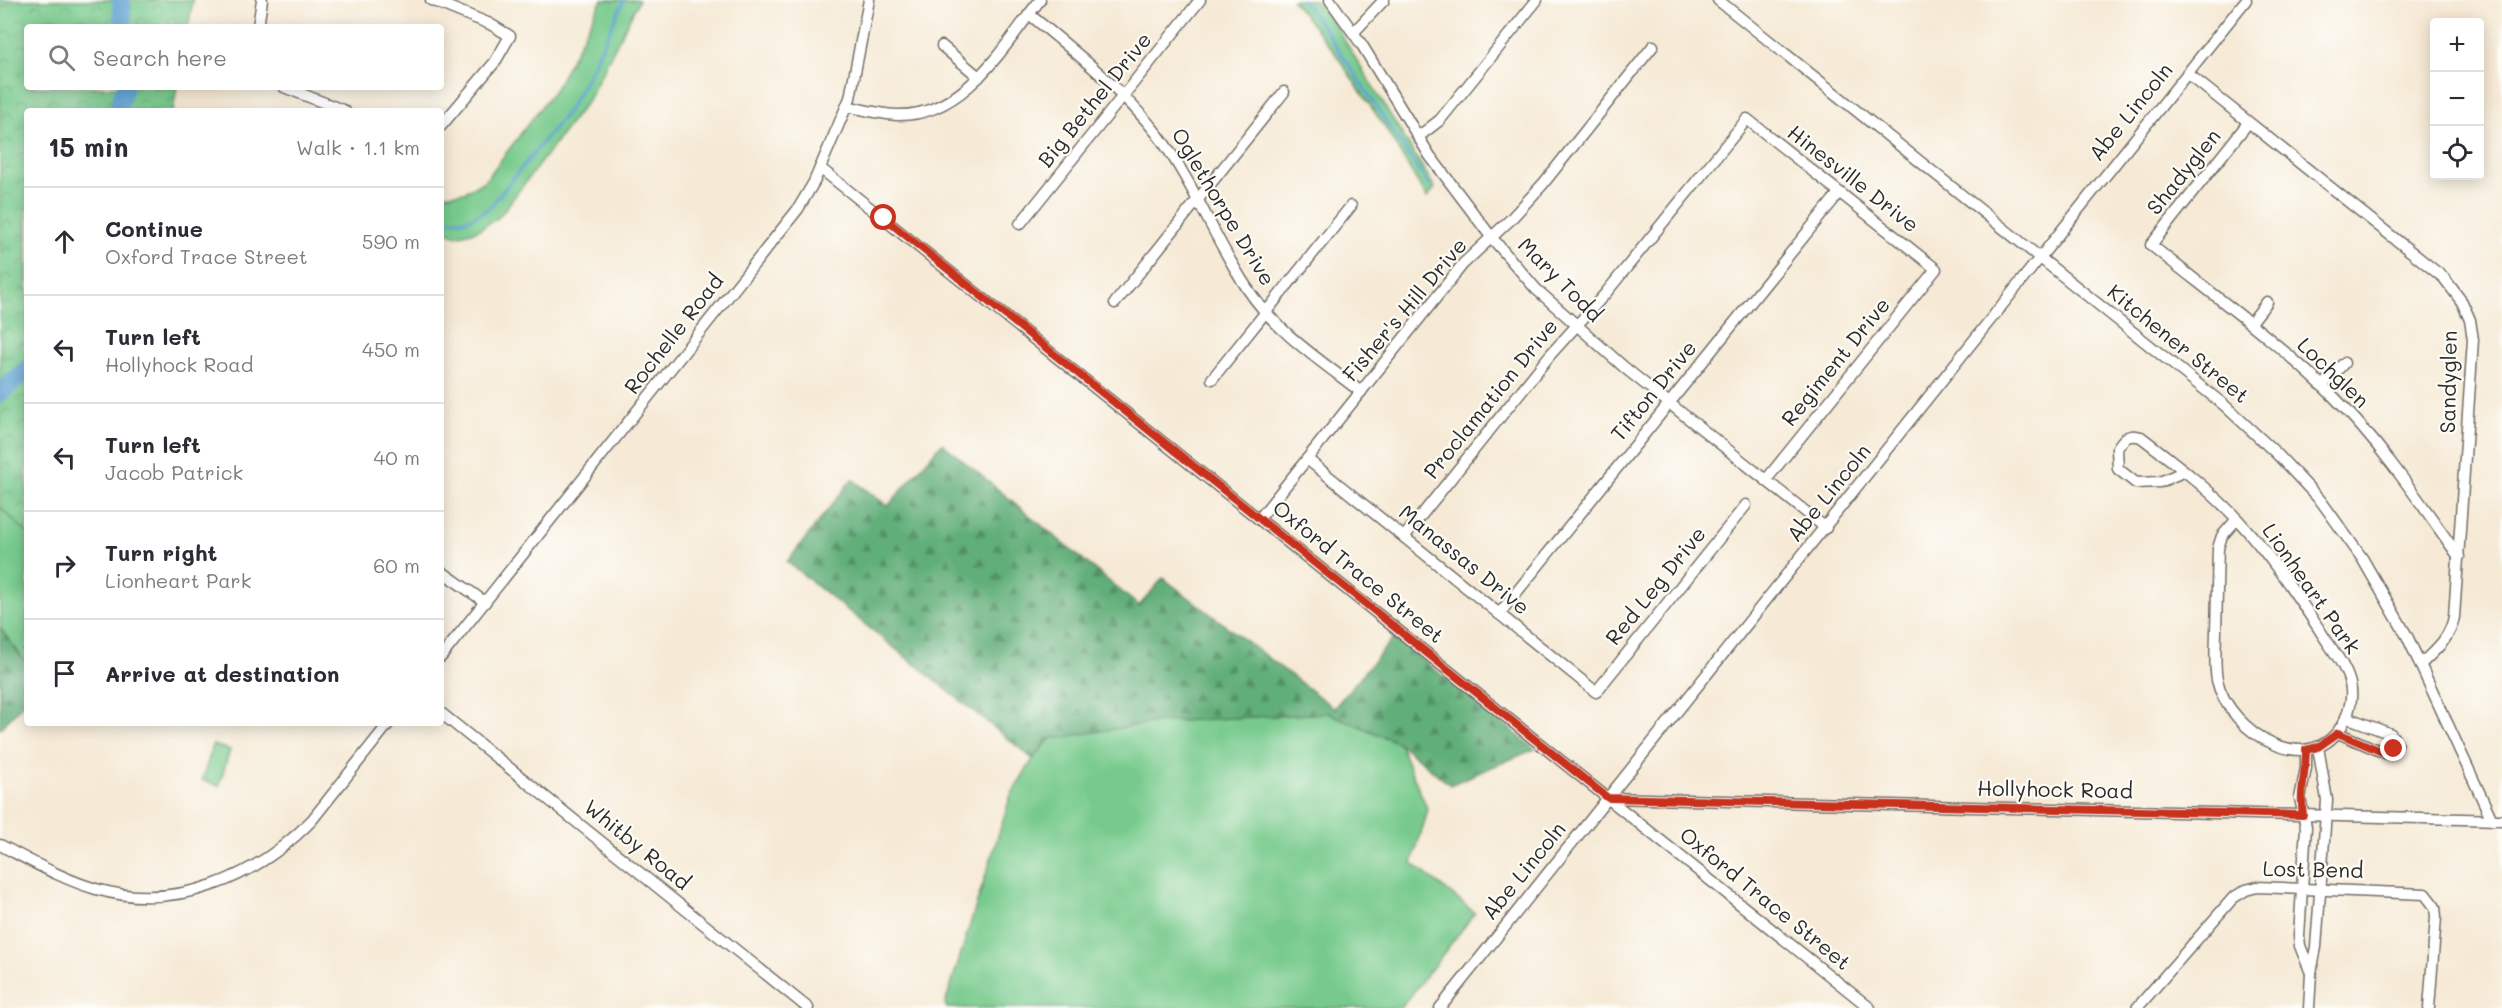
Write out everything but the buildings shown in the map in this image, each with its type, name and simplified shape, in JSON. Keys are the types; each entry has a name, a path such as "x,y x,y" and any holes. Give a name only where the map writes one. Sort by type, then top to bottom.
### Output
{"street":[{"path":"258,24 262,0"},
{"path":"431,0 490,24 510,36 495,62 444,122"},
{"name":"Rochelle Road","path":"444,653 798,209 820,168 847,106 855,80 868,0"},
{"path":"847,106 898,115 927,111 955,99 979,77 1040,0"},
{"name":"Big Bethel Drive","path":"1020,224 1200,0"},
{"name":"Mary Todd","path":"1330,0 1354,32 1460,198 1491,238 1536,289 1576,326 1826,528"},
{"path":"1354,32 1384,0"},
{"path":"1419,137 1440,120 1537,0"},
{"name":"Kitchener Street","path":"1718,0 2224,405 2277,454 2321,501 2362,558 2407,636 2497,820"},
{"name":"Abe Lincoln","path":"1440,1008 2246,0"},
{"name":"Oglethorpe Drive","path":"1029,14 1124,95 1158,135 1198,197 1248,290 1284,330 1361,393"},
{"path":"942,46 979,77"},
{"name":"Fisher's Hill Drive","path":"1259,519 1463,264 1543,184 1653,46"},
{"name":"Sandyglen","path":"2187,73 2437,271 2451,285 2470,320 2473,340 2459,557 2452,627 2445,641 2420,665"},
{"path":"292,90 337,108"},
{"path":"1115,303 1284,92"},
{"name":"Hinesville Drive","path":"1747,119 1936,269"},
{"name":"Proclamation Drive","path":"1404,537 1550,355 1605,294 1747,119"},
{"name":"Shadyglen","path":"2151,245 2248,123"},
{"name":"Oxford Trace Street","path":"820,168 1870,1008"},
{"name":"Tifton Drive","path":"1499,614 1839,193"},
{"path":"1212,380 1351,206"},
{"name":"Lochglen","path":"2151,245 2250,324 2322,386 2374,442 2459,557"},
{"name":"Regiment Drive","path":"1766,480 1936,269"},
{"path":"2250,324 2267,302"},
{"path":"2322,386 2344,363"},
{"name":"Lionheart Park","path":"2185,471 2160,482 2136,483 2118,469 2117,449 2127,436 2134,435 2185,471 2237,519 2291,586 2351,685 2350,705 2338,733 2318,747"},
{"name":"Manassas Drive","path":"1306,459 1596,692"},
{"name":"Red Leg Drive","path":"1596,692 1746,505"},
{"path":"2237,519 2222,536 2218,548 2217,680 2227,702 2242,722 2255,734 2286,748 2306,750 2318,747 2327,790 2316,947 2311,973 2309,1008"},
{"path":"444,573 485,602"},
{"name":"Whitby Road","path":"444,715 808,1008"},
{"path":"2338,733 2385,753 2390,752 2397,744 2391,734 2346,717"},
{"path":"0,845 56,873 96,889 115,893 140,896 166,894 214,885 258,865 298,835 387,726"},
{"path":"2366,745 2374,727"},
{"path":"2306,750 2305,774 2300,798 2306,828 2301,889 2300,946 2311,973"},
{"path":"2305,774 2323,774"},
{"name":"Hollyhock Road","path":"1608,798 2497,820"},
{"name":"Lost Bend","path":"2137,1008 2233,898 2246,890 2257,887 2420,893 2431,899 2436,917 2429,1008"}],"green space":[{"path":"0,0 193,0 189,24 24,24 24,90 176,90 174,108 24,108 24,530 0,507"},
{"path":"602,0 639,0 588,100 499,217 478,230 457,236 444,231 444,195 465,192 485,181 557,86"},
{"path":"1292,0 1315,0 1337,28 1435,188 1427,198 1386,129 1335,53"},
{"path":"942,443 1139,606 1163,578 1334,708 1394,637 1535,749 1450,785 1399,743 1328,713 1158,722 1050,739 1033,759 787,562 852,479 888,506"},
{"path":"0,507 24,530 24,660 0,628"},
{"path":"0,628 24,660 24,702 0,729"},
{"path":"1328,713 1399,743 1428,810 1412,863 1475,913 1401,1008 947,1008 945,1004 1011,795 1033,759 1050,739 1158,722"},
{"path":"213,745 230,750 219,786 202,780"}],"waterway":[{"path":"121,0 123,24"},
{"path":"444,220 467,220 489,208 567,112 588,76 624,0"},
{"path":"1302,0 1326,31 1429,186"},
{"path":"118,108 124,90"},
{"path":"0,393 24,372"}],"route":[{"path":"884,218 1608,798 2303,815 2300,798 2306,768 2306,750 2318,747 2338,733 2385,753 2394,749"}]}
